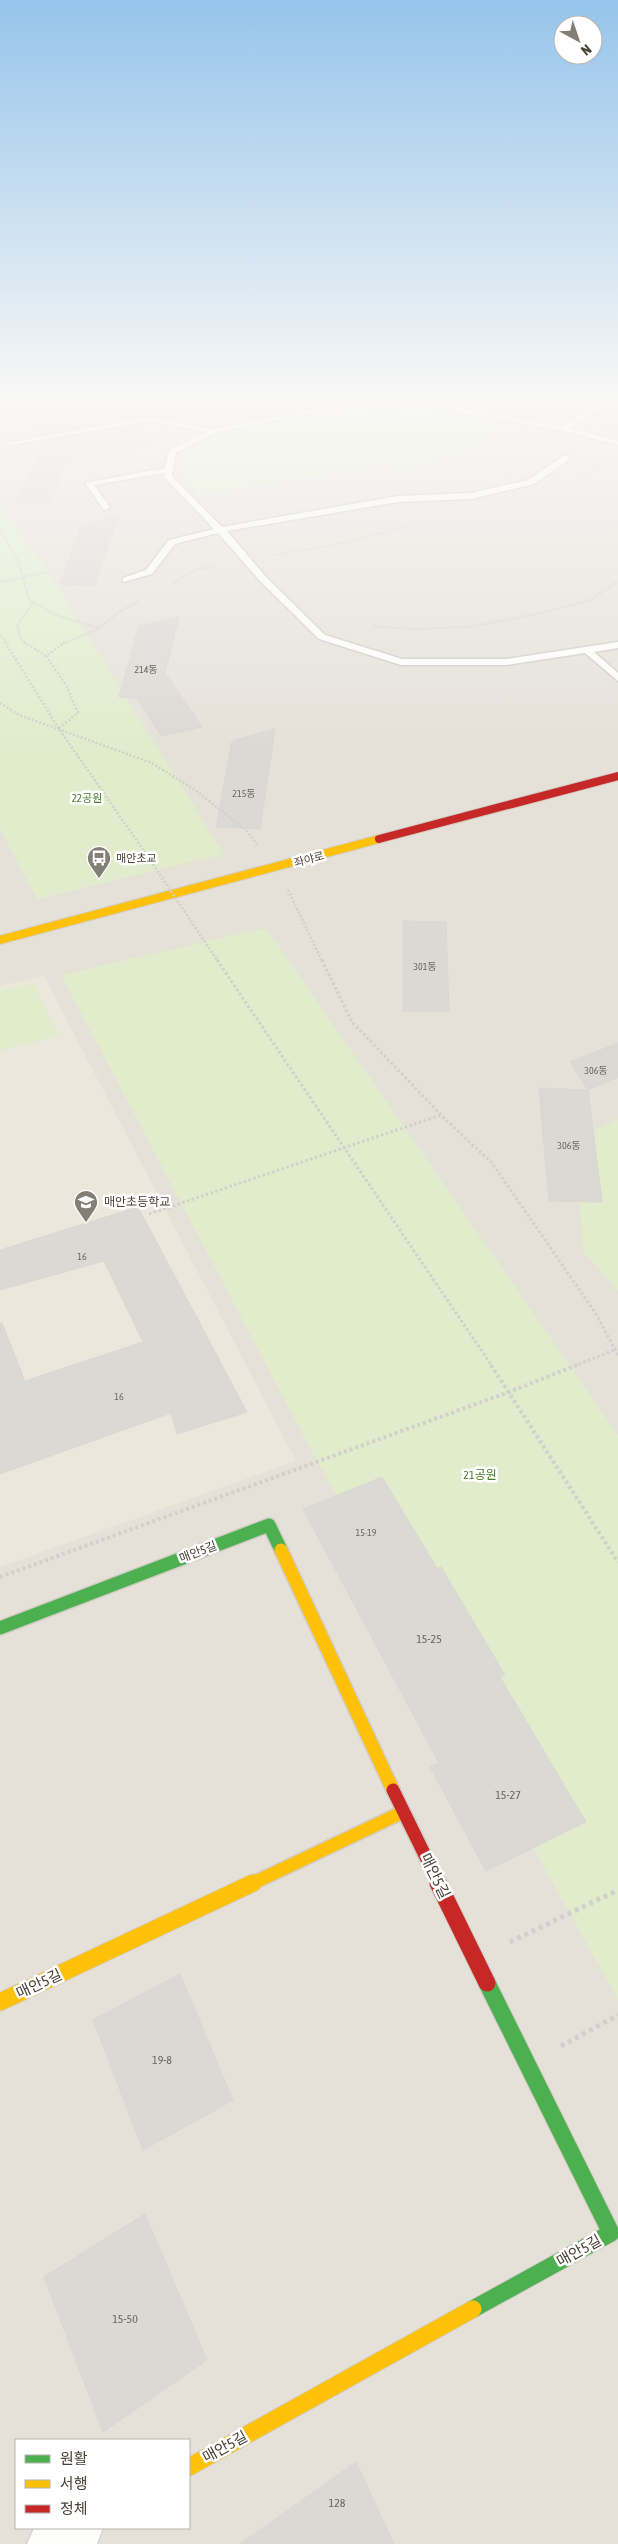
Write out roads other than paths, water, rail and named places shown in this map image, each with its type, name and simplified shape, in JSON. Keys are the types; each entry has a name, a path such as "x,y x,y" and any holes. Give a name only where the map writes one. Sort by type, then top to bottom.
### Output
{"street":[{"name":"좌야로","path":"0,940 618,776"},
{"name":"매안5길","path":"0,1628 269,1525 403,1812 611,2233 190,2466"},
{"name":"매안5길","path":"0,2002 403,1812"},
{"path":"51,2544 78,2529"}],"lane":[{"path":"203,513 246,560 322,637 401,662 507,662 618,645"},
{"path":"126,580 148,572 172,542 220,530 312,513"},
{"path":"588,651 618,678"}],"place":[{"name":"매안초교","path":"99,879"},
{"name":"매안초등학교","path":"86,1223"}],"park label":[{"name":"22공원","path":"87,798"},
{"name":"21공원","path":"480,1475"}]}
